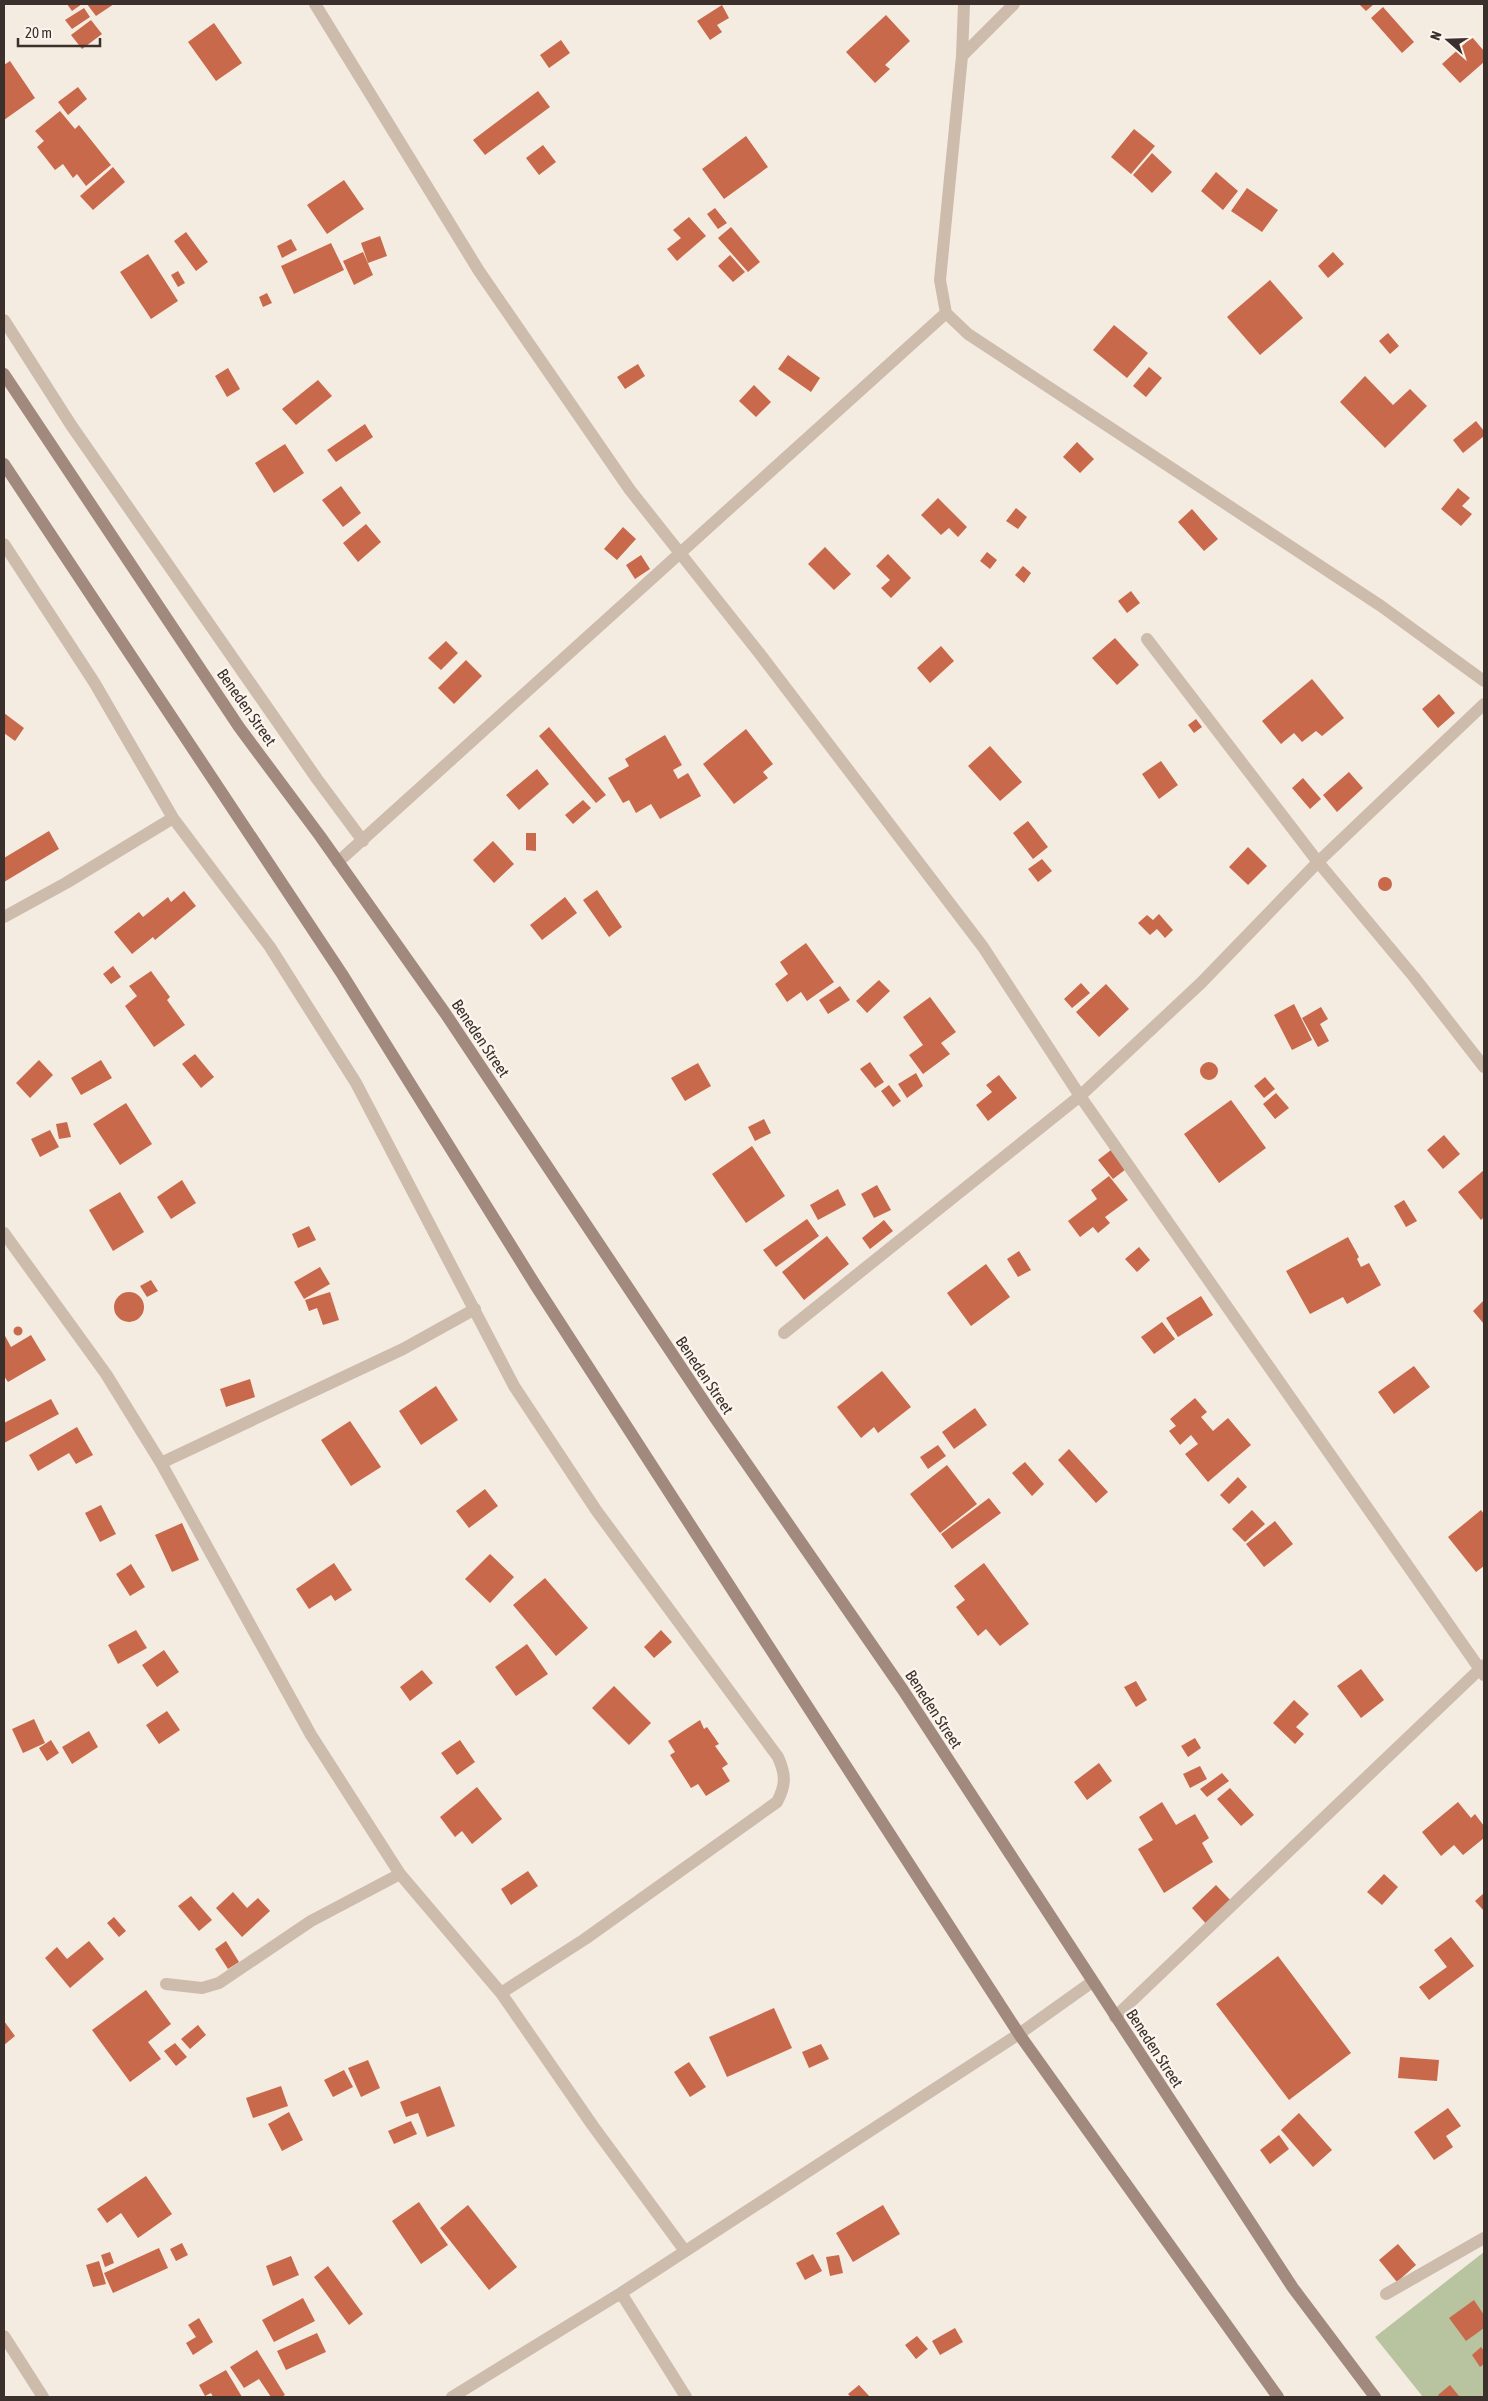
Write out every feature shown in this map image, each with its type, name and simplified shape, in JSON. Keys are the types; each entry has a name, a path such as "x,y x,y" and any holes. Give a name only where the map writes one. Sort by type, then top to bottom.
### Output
{"main road":[{"name":"Beneden Street","path":"4,374 234,719 445,1013 707,1407 903,1690 1293,2288 1375,2397"},
{"path":"4,464 342,974 536,1286 1019,2034 1278,2397"}],"street":[{"path":"315,4 479,270 630,490 760,654 983,947 1080,1096 1483,1670 1115,2017"},
{"path":"964,4 962,56 940,280 946,313 968,334 1380,606 1484,681"},
{"path":"962,56 1014,4"},
{"path":"338,862 946,313"},
{"path":"4,320 72,426 312,771 363,841"},
{"path":"4,544 94,682 173,818 270,947 356,1083 514,1386 596,1510 778,1757 785,1772 784,1789 777,1802 585,1939 501,1993"},
{"path":"1147,639 1318,862 1414,977 1484,1067"},
{"path":"784,1333 1080,1096 1201,983 1318,862 1484,704"},
{"path":"4,917 66,883 173,818"},
{"path":"4,1232 106,1374 161,1463 311,1735 400,1874 501,1993 593,2126 685,2251"},
{"path":"161,1463 404,1349 475,1309"},
{"path":"166,1984 202,1988 220,1983 311,1921 400,1874"},
{"path":"452,2397 621,2294 1019,2034 1092,1982"},
{"path":"1386,2294 1484,2238"},
{"path":"621,2294 686,2397"},
{"path":"4,2336 43,2397"}],"green space":[{"path":"1484,2252 1484,2397 1423,2397 1375,2337"}],"building":[{"path":"67,4 82,4 72,11"},
{"path":"87,4 114,4 96,16"},
{"path":"1359,4 1374,4 1366,11"},
{"path":"722,5 729,18 717,25 722,32 710,40 697,21"},
{"path":"1383,7 1414,42 1402,53 1371,18"},
{"path":"84,8 90,17 72,29 65,20"},
{"path":"886,15 910,41 885,65 890,69 875,83 846,52"},
{"path":"91,20 102,34 82,49 71,35"},
{"path":"214,23 242,63 216,81 188,42"},
{"path":"1472,37 1484,51 1484,62 1460,83 1442,64"},
{"path":"561,40 570,53 549,68 540,55"},
{"path":"10,61 35,98 4,120 4,65"},
{"path":"78,87 87,99 68,115 58,102"},
{"path":"538,91 550,107 485,155 473,140"},
{"path":"60,111 75,129 79,125 111,165 86,186 77,174 73,178 63,164 55,170 37,147 44,141 35,131"},
{"path":"1134,129 1155,146 1131,174 1111,157"},
{"path":"746,136 768,167 724,199 702,169"},
{"path":"543,145 556,162 539,175 526,158"},
{"path":"1152,153 1172,172 1152,193 1133,175"},
{"path":"113,167 125,182 93,210 80,196"},
{"path":"1216,172 1238,191 1223,210 1201,191"},
{"path":"344,180 364,209 327,234 307,205"},
{"path":"1247,188 1278,210 1262,232 1231,211"},
{"path":"715,208 727,223 718,229 707,214"},
{"path":"689,217 706,236 677,261 667,249 681,238 673,230"},
{"path":"731,227 760,262 748,272 718,238"},
{"path":"186,232 208,262 196,271 174,241"},
{"path":"380,236 387,256 368,263 361,243"},
{"path":"291,239 297,250 282,258 277,246"},
{"path":"331,243 344,270 294,294 281,266"},
{"path":"363,252 373,275 354,285 343,261"},
{"path":"1333,252 1344,264 1328,278 1318,266"},
{"path":"148,254 178,301 151,319 120,272"},
{"path":"730,255 745,272 733,282 718,266"},
{"path":"178,271 185,283 178,287 171,275"},
{"path":"1270,280 1303,318 1260,355 1227,317"},
{"path":"267,293 272,303 263,307 259,297"},
{"path":"1114,325 1148,353 1127,378 1093,350"},
{"path":"1388,333 1399,346 1390,354 1379,341"},
{"path":"788,355 820,378 811,392 778,369"},
{"path":"638,364 645,376 625,389 617,377"},
{"path":"1149,367 1162,378 1146,397 1133,386"},
{"path":"228,368 240,389 227,397 215,376"},
{"path":"1365,376 1393,405 1410,389 1427,406 1385,448 1340,402"},
{"path":"318,380 332,396 296,425 282,409"},
{"path":"754,385 771,402 756,417 739,401"},
{"path":"1476,421 1484,431 1484,436 1463,453 1453,440"},
{"path":"365,424 373,437 336,462 327,450"},
{"path":"1077,442 1094,459 1080,473 1063,457"},
{"path":"285,444 304,473 274,493 255,463"},
{"path":"341,486 361,513 343,527 322,500"},
{"path":"1458,488 1470,498 1462,506 1472,514 1461,526 1441,509"},
{"path":"938,498 967,527 958,537 949,528 941,535 921,515"},
{"path":"1016,508 1027,517 1018,529 1006,521"},
{"path":"1192,509 1218,539 1204,551 1178,522"},
{"path":"366,524 381,542 358,562 343,543"},
{"path":"623,527 636,539 617,560 604,549"},
{"path":"825,547 851,574 834,590 808,564"},
{"path":"987,552 997,560 990,569 980,561"},
{"path":"888,554 911,578 891,598 881,588 890,580 876,566"},
{"path":"641,555 650,569 635,579 626,565"},
{"path":"1023,566 1031,573 1024,583 1015,575"},
{"path":"1131,591 1140,603 1127,613 1118,601"},
{"path":"1115,638 1139,665 1117,685 1092,658"},
{"path":"446,641 458,653 441,670 428,658"},
{"path":"941,646 954,661 930,683 917,668"},
{"path":"466,660 482,676 454,704 438,688"},
{"path":"1312,679 1344,718 1322,736 1316,731 1302,742 1294,733 1281,744 1262,721"},
{"path":"1439,694 1455,713 1438,728 1422,709"},
{"path":"4,713 24,728 15,741 4,733"},
{"path":"1196,719 1202,727 1194,733 1188,725"},
{"path":"549,727 606,795 596,803 539,736"},
{"path":"746,729 773,764 763,772 768,778 734,804 703,764"},
{"path":"665,735 682,765 673,770 678,779 688,773 701,796 660,819 651,804 636,813 629,800 623,803 608,778 629,766 625,759"},
{"path":"990,746 1022,782 1000,801 968,766"},
{"path":"1161,761 1178,785 1159,799 1142,774"},
{"path":"537,769 549,784 519,810 506,795"},
{"path":"1349,772 1363,788 1337,812 1323,795"},
{"path":"1303,778 1321,799 1310,809 1292,788"},
{"path":"583,800 591,808 573,824 565,815"},
{"path":"1028,821 1048,847 1033,859 1013,833"},
{"path":"49,831 59,849 4,882 4,858"},
{"path":"526,833 536,833 536,851 526,850"},
{"path":"493,841 514,864 494,883 473,860"},
{"path":"1248,847 1267,866 1248,885 1229,867"},
{"path":"1042,859 1052,871 1038,882 1028,869"},
{"path":"1385,877 1390,879 1392,884 1390,889 1385,891 1380,889 1378,884 1380,879"},
{"path":"597,890 622,927 609,937 583,900"},
{"path":"184,891 196,906 155,940 153,937 132,954 114,932 139,912 143,917 168,897 171,902"},
{"path":"565,897 577,913 542,940 530,925"},
{"path":"1159,914 1173,930 1165,938 1157,929 1150,935 1138,923 1147,915 1153,920"},
{"path":"806,943 834,982 807,1001 801,992 787,1002 775,984 788,974 780,962"},
{"path":"113,966 121,977 111,984 103,974"},
{"path":"151,971 170,997 167,1000 185,1025 154,1047 125,1006 137,996 129,986"},
{"path":"879,980 890,991 867,1013 856,1001"},
{"path":"1081,983 1090,993 1072,1008 1064,999"},
{"path":"1106,984 1129,1009 1099,1037 1076,1012"},
{"path":"840,986 850,1000 828,1014 819,1000"},
{"path":"930,997 956,1032 941,1043 950,1054 923,1074 909,1055 923,1045 903,1017"},
{"path":"1294,1004 1312,1040 1292,1050 1274,1015"},
{"path":"1321,1007 1328,1019 1320,1024 1329,1041 1318,1047 1302,1018"},
{"path":"195,1054 214,1077 201,1088 182,1064"},
{"path":"39,1060 53,1075 30,1098 16,1083"},
{"path":"101,1060 112,1078 81,1095 71,1078"},
{"path":"870,1062 884,1082 875,1088 860,1069"},
{"path":"1209,1062 1217,1067 1218,1071 1213,1079 1209,1080 1201,1075 1200,1071 1205,1063"},
{"path":"698,1063 711,1086 685,1101 671,1078"},
{"path":"916,1073 923,1086 907,1098 898,1084"},
{"path":"999,1075 1017,1098 988,1121 976,1105 992,1092 986,1085"},
{"path":"1265,1077 1275,1089 1264,1098 1254,1086"},
{"path":"889,1085 901,1101 893,1107 881,1091"},
{"path":"1276,1093 1289,1108 1275,1119 1263,1104"},
{"path":"1231,1100 1266,1148 1219,1183 1184,1134"},
{"path":"126,1103 152,1144 120,1165 93,1124"},
{"path":"764,1119 771,1133 755,1141 748,1127"},
{"path":"67,1122 71,1137 59,1139 56,1124"},
{"path":"50,1130 59,1147 40,1157 31,1139"},
{"path":"1444,1135 1460,1154 1443,1169 1427,1150"},
{"path":"752,1146 785,1196 746,1223 712,1174"},
{"path":"1111,1150 1126,1169 1113,1179 1098,1160"},
{"path":"1484,1170 1484,1217 1481,1220 1458,1192"},
{"path":"1109,1176 1128,1200 1105,1217 1110,1223 1098,1233 1093,1227 1080,1237 1068,1221 1097,1199 1091,1190"},
{"path":"182,1180 196,1203 171,1219 157,1197"},
{"path":"877,1185 891,1210 874,1218 861,1194"},
{"path":"838,1189 846,1205 818,1220 810,1205"},
{"path":"120,1192 144,1232 113,1251 89,1210"},
{"path":"1404,1200 1417,1221 1406,1227 1394,1206"},
{"path":"807,1219 819,1236 776,1267 763,1250"},
{"path":"884,1220 893,1231 870,1249 862,1238"},
{"path":"309,1226 316,1240 298,1248 292,1234"},
{"path":"827,1236 849,1264 804,1300 782,1272"},
{"path":"1348,1237 1359,1257 1357,1259 1361,1267 1369,1263 1381,1285 1347,1304 1343,1297 1310,1314 1286,1271"},
{"path":"1139,1247 1150,1260 1137,1272 1125,1259"},
{"path":"1019,1251 1031,1270 1018,1277 1007,1259"},
{"path":"986,1264 1010,1297 971,1326 947,1293"},
{"path":"320,1267 330,1284 304,1299 294,1282"},
{"path":"151,1280 158,1291 147,1297 140,1286"},
{"path":"129,1292 140,1296 144,1307 140,1318 129,1322 118,1318 114,1307 118,1296"},
{"path":"330,1292 339,1320 323,1325 317,1308 309,1311 305,1300"},
{"path":"1201,1296 1213,1315 1178,1337 1166,1318"},
{"path":"1484,1300 1484,1324 1473,1311"},
{"path":"1162,1322 1175,1339 1154,1354 1141,1337"},
{"path":"18,1327 22,1331 18,1335 14,1331"},
{"path":"4,1334 11,1347 31,1335 46,1360 8,1382 4,1376"},
{"path":"1414,1366 1430,1387 1394,1414 1378,1392"},
{"path":"882,1371 911,1407 878,1433 874,1427 861,1438 837,1407"},
{"path":"250,1379 255,1397 226,1407 220,1389"},
{"path":"436,1386 458,1420 421,1445 399,1411"},
{"path":"1195,1398 1207,1412 1201,1417 1213,1431 1228,1418 1251,1445 1208,1482 1185,1454 1198,1444 1191,1435 1180,1445 1169,1431 1176,1426 1170,1419"},
{"path":"51,1399 59,1414 4,1443 4,1423"},
{"path":"975,1408 987,1425 954,1449 942,1432"},
{"path":"350,1421 381,1467 351,1486 321,1440"},
{"path":"77,1427 93,1455 76,1464 69,1453 38,1471 29,1455"},
{"path":"938,1445 946,1456 928,1469 920,1457"},
{"path":"1069,1449 1108,1492 1096,1503 1058,1460"},
{"path":"1025,1462 1044,1484 1032,1496 1012,1473"},
{"path":"947,1465 977,1504 940,1533 910,1494"},
{"path":"1238,1477 1247,1487 1229,1504 1220,1495"},
{"path":"485,1489 498,1506 469,1528 456,1511"},
{"path":"989,1498 1001,1513 952,1549 941,1534"},
{"path":"101,1505 116,1534 100,1542 85,1513"},
{"path":"1252,1510 1265,1524 1245,1542 1232,1529"},
{"path":"1481,1510 1484,1514 1484,1566 1476,1572 1448,1537"},
{"path":"1275,1521 1293,1544 1264,1567 1246,1544"},
{"path":"182,1523 199,1560 172,1572 155,1535"},
{"path":"490,1554 514,1577 490,1603 465,1579"},
{"path":"334,1563 352,1590 335,1601 331,1595 309,1609 296,1589"},
{"path":"984,1563 1029,1624 1000,1646 986,1629 978,1636 956,1607 965,1600 954,1586"},
{"path":"131,1564 145,1587 130,1596 116,1574"},
{"path":"545,1578 588,1628 556,1656 513,1605"},
{"path":"136,1630 147,1648 118,1664 108,1645"},
{"path":"661,1630 672,1642 654,1658 644,1647"},
{"path":"527,1644 548,1674 516,1696 495,1667"},
{"path":"164,1650 179,1672 157,1687 142,1665"},
{"path":"1361,1669 1384,1700 1361,1718 1337,1686"},
{"path":"422,1670 433,1683 410,1701 400,1687"},
{"path":"1136,1681 1147,1700 1136,1707 1124,1687"},
{"path":"614,1686 651,1723 629,1745 592,1708"},
{"path":"1294,1700 1309,1714 1296,1727 1304,1734 1295,1744 1273,1723"},
{"path":"167,1711 180,1730 159,1744 146,1725"},
{"path":"34,1719 45,1743 23,1753 12,1729"},
{"path":"700,1720 704,1729 707,1727 719,1744 715,1746 728,1764 722,1768 730,1781 706,1796 698,1784 691,1788 670,1755 675,1752 668,1741"},
{"path":"89,1731 98,1747 72,1764 62,1747"},
{"path":"1195,1738 1201,1748 1188,1757 1181,1746"},
{"path":"51,1740 59,1753 47,1761 39,1748"},
{"path":"460,1740 475,1762 457,1775 441,1753"},
{"path":"1099,1763 1112,1781 1087,1800 1074,1782"},
{"path":"1200,1766 1207,1779 1190,1788 1183,1774"},
{"path":"1222,1773 1229,1781 1207,1797 1200,1789"},
{"path":"477,1787 502,1819 472,1844 462,1831 455,1837 440,1817"},
{"path":"1230,1788 1254,1815 1241,1826 1217,1799"},
{"path":"1162,1802 1176,1825 1195,1814 1209,1838 1202,1843 1213,1862 1164,1893 1138,1849 1153,1840 1139,1817"},
{"path":"1458,1802 1471,1818 1475,1814 1484,1826 1484,1838 1463,1855 1454,1845 1441,1856 1422,1832"},
{"path":"528,1871 538,1886 511,1905 501,1889"},
{"path":"1384,1874 1398,1887 1382,1905 1367,1892"},
{"path":"1216,1885 1233,1903 1208,1926 1192,1908"},
{"path":"233,1892 247,1908 258,1898 270,1911 242,1937 216,1908"},
{"path":"1484,1893 1484,1911 1475,1901"},
{"path":"191,1896 212,1920 199,1931 178,1906"},
{"path":"114,1917 126,1931 119,1937 107,1923"},
{"path":"1451,1937 1474,1966 1429,2000 1419,1987 1447,1967 1434,1950"},
{"path":"89,1941 104,1959 70,1988 45,1958 57,1947 67,1959"},
{"path":"226,1941 239,1962 228,1969 215,1949"},
{"path":"1278,1956 1351,2053 1289,2100 1216,2004"},
{"path":"146,1990 171,2024 148,2042 161,2059 130,2082 92,2030"},
{"path":"774,2008 792,2048 727,2077 709,2037"},
{"path":"4,2021 15,2036 4,2045"},
{"path":"198,2025 206,2035 190,2049 181,2039"},
{"path":"175,2043 187,2057 176,2066 164,2051"},
{"path":"821,2044 829,2059 809,2068 802,2052"},
{"path":"1400,2057 1439,2060 1437,2081 1398,2078"},
{"path":"368,2060 380,2088 361,2097 348,2068"},
{"path":"689,2062 706,2087 690,2097 674,2072"},
{"path":"344,2070 353,2087 333,2097 324,2080"},
{"path":"281,2086 288,2106 253,2118 246,2098"},
{"path":"440,2086 455,2126 427,2137 418,2113 406,2117 400,2102"},
{"path":"1448,2108 1461,2126 1446,2136 1453,2147 1434,2160 1414,2132"},
{"path":"289,2112 303,2140 282,2151 268,2124"},
{"path":"1299,2113 1332,2150 1313,2167 1281,2130"},
{"path":"411,2121 417,2134 394,2144 388,2131"},
{"path":"1279,2135 1289,2149 1270,2164 1260,2150"},
{"path":"146,2176 172,2214 138,2238 121,2213 107,2223 97,2209"},
{"path":"419,2202 448,2245 421,2264 392,2221"},
{"path":"468,2205 517,2267 489,2290 440,2228"},
{"path":"883,2205 900,2234 853,2262 836,2233"},
{"path":"182,2243 188,2255 176,2261 170,2249"},
{"path":"1398,2244 1416,2265 1397,2282 1379,2260"},
{"path":"159,2248 168,2268 113,2293 104,2273"},
{"path":"110,2252 114,2263 105,2267 101,2255"},
{"path":"813,2254 822,2271 805,2280 796,2263"},
{"path":"839,2255 843,2273 830,2276 826,2257"},
{"path":"291,2256 299,2275 273,2286 266,2266"},
{"path":"99,2261 106,2284 93,2287 86,2265"},
{"path":"328,2266 363,2314 349,2325 314,2277"},
{"path":"303,2298 315,2321 274,2342 262,2320"},
{"path":"1474,2300 1484,2315 1484,2328 1466,2341 1449,2318"},
{"path":"199,2318 213,2342 193,2355 186,2343 196,2337 188,2325"},
{"path":"955,2328 963,2342 940,2355 932,2341"},
{"path":"317,2333 326,2352 286,2370 277,2351"},
{"path":"917,2336 928,2349 916,2359 905,2345"},
{"path":"1481,2347 1484,2351 1484,2364 1480,2367 1472,2355"},
{"path":"257,2350 285,2395 271,2397 259,2379 244,2388 230,2367"},
{"path":"226,2370 242,2397 213,2397 211,2393 205,2396 199,2385"},
{"path":"859,2385 870,2397 851,2397 848,2394"},
{"path":"1450,2385 1459,2396 1440,2397 1438,2395"}]}
